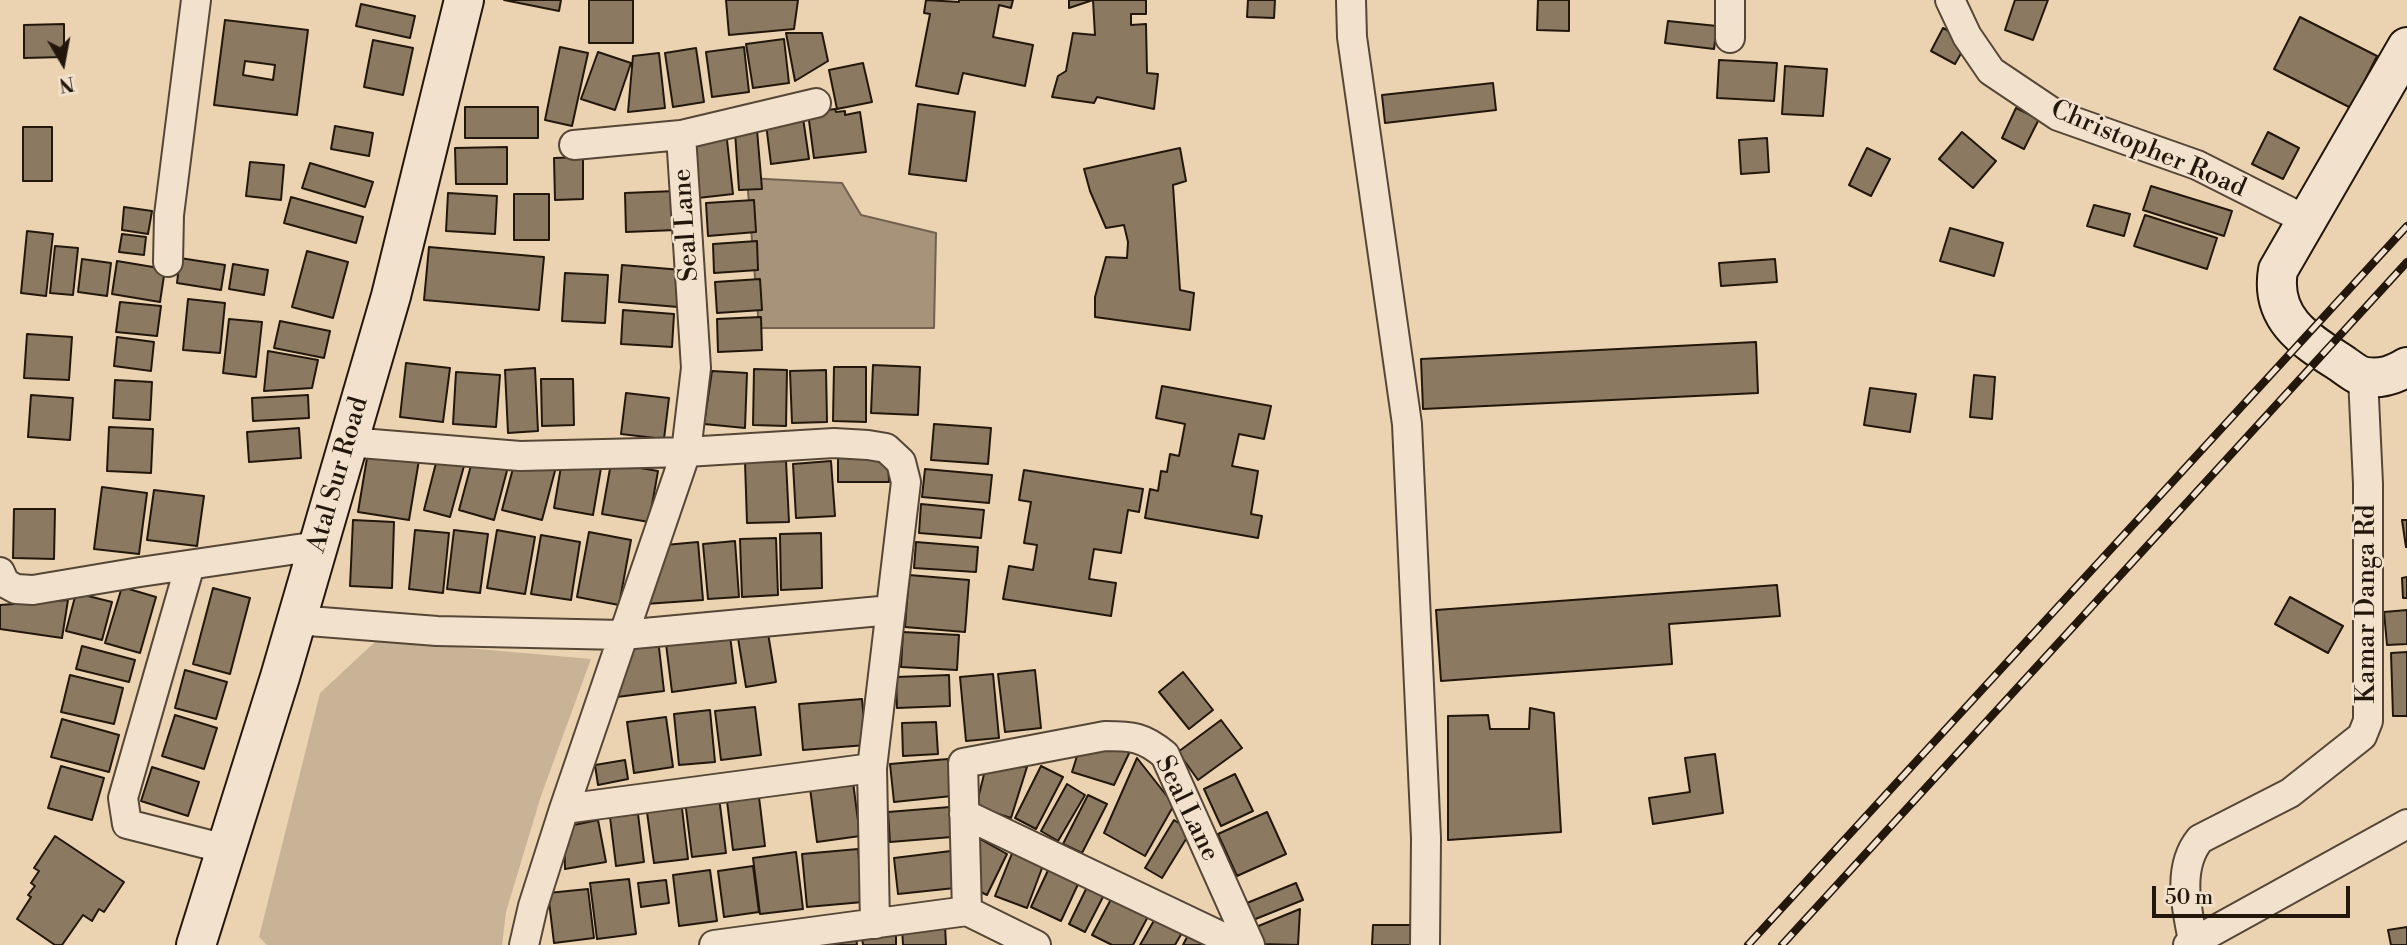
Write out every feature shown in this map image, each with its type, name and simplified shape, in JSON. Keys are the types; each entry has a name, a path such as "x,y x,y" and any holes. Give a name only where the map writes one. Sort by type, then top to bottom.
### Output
{"street":[{"path":"168,262 169,215 196,0"},
{"name":"Atal Sur Road","path":"196,945 318,547 391,296 464,0"},
{"path":"1351,0 1352,37 1407,424 1426,838 1425,945"},
{"path":"1730,0 1730,38"},
{"name":"Christopher Road","path":"1950,0 1967,36 1991,71 2058,116 2197,165 2308,221"},
{"path":"2407,47 2278,270 2275,285 2282,313 2306,341 2363,377 2382,378 2407,368"},
{"name":"Seal Lane","path":"524,945 533,906 564,809 686,452 696,368 681,135 816,103"},
{"path":"574,145 681,135"},
{"name":"Kamar Danga Rd","path":"2192,944 2185,877 2190,851 2200,839 2290,793 2362,736 2368,721 2368,484 2363,377"},
{"path":"348,442 520,456 686,452 834,443 886,448 901,462 906,482 873,768 875,924"},
{"path":"0,572 5,583 16,589 33,590 318,547"},
{"path":"190,565 123,798 127,824 226,849"},
{"path":"296,620 437,631 623,635 891,610"},
{"name":"Seal Lane","path":"967,911 963,763 1105,736 1127,736 1149,741 1165,755 1250,945"},
{"path":"564,809 873,768"},
{"path":"964,814 1239,945"},
{"path":"2192,944 2407,824"},
{"path":"714,945 967,911 1027,943"}],"shaded area":[{"path":"747,178 842,183 861,215 936,233 934,328 759,328"},
{"path":"377,640 591,659 541,796 506,912 502,945 267,945 259,937 320,693"}],"building":[{"path":"504,0 561,0 559,11"},
{"path":"589,0 633,0 633,43 589,43"},
{"path":"726,0 798,0 794,29 729,35"},
{"path":"926,0 1013,0 1011,8 999,5 993,37 1033,45 1025,86 963,73 958,94 916,86 930,14 924,13"},
{"path":"1069,0 1093,0 1069,8"},
{"path":"1093,0 1146,0 1146,14 1131,14 1131,25 1146,24 1147,73 1158,74 1154,109 1097,97 1094,103 1052,97 1058,76 1066,71 1073,33 1095,35"},
{"path":"1248,0 1275,0 1274,18 1247,17"},
{"path":"1538,0 1569,0 1569,31 1537,30"},
{"path":"2015,0 2048,0 2033,40 2005,30"},
{"path":"361,4 415,16 410,38 356,26"},
{"path":"2300,17 2377,56 2351,108 2274,69"},
{"path":"225,20 308,30 297,115 214,105","holes":["245,61 275,65 273,80 243,75"]},
{"path":"1668,21 1717,26 1714,49 1665,43"},
{"path":"64,24 64,57 24,58 24,25"},
{"path":"1943,28 1968,41 1955,64 1931,51"},
{"path":"786,33 822,33 828,61 795,81"},
{"path":"784,39 789,83 753,88 746,44"},
{"path":"373,40 413,48 403,95 364,87"},
{"path":"560,47 588,53 572,126 545,120"},
{"path":"744,47 749,92 712,97 706,52"},
{"path":"696,48 704,102 673,107 665,53"},
{"path":"598,52 631,63 615,110 581,99"},
{"path":"659,53 665,108 628,112 633,56"},
{"path":"1719,60 1777,63 1774,101 1717,98"},
{"path":"863,63 872,102 837,109 829,70"},
{"path":"1785,66 1827,69 1823,116 1782,114"},
{"path":"1493,83 1496,110 1385,123 1382,95"},
{"path":"918,104 975,112 966,181 909,174"},
{"path":"465,107 538,107 538,138 465,138"},
{"path":"2016,108 2039,119 2024,149 2002,138"},
{"path":"835,109 836,112 845,111 845,115 860,112 866,152 814,158 808,113"},
{"path":"802,111 809,159 771,164 765,116"},
{"path":"335,126 373,133 369,156 331,149"},
{"path":"23,127 52,127 52,181 23,181"},
{"path":"757,130 762,189 739,190 735,132"},
{"path":"726,131 733,194 698,198 692,134"},
{"path":"1962,132 1996,161 1973,188 1939,159"},
{"path":"2268,132 2299,148 2283,179 2252,164"},
{"path":"1767,138 1769,172 1741,174 1739,140"},
{"path":"507,147 507,184 456,184 455,148"},
{"path":"1180,148 1186,181 1173,185 1180,290 1194,293 1190,330 1095,317 1095,297 1106,257 1127,258 1128,242 1124,225 1106,228 1084,169"},
{"path":"1867,148 1890,159 1871,196 1849,185"},
{"path":"583,157 583,199 555,200 554,158"},
{"path":"250,162 284,165 281,200 246,196"},
{"path":"310,163 373,182 365,207 302,188"},
{"path":"2151,186 2232,211 2224,236 2143,210"},
{"path":"675,191 676,230 626,232 625,193"},
{"path":"448,193 497,196 495,234 446,231"},
{"path":"514,194 549,194 549,240 514,240"},
{"path":"291,197 363,217 356,243 284,223"},
{"path":"754,200 756,232 708,236 706,203"},
{"path":"2094,205 2130,214 2124,236 2087,226"},
{"path":"124,207 152,211 148,234 122,230"},
{"path":"2145,215 2217,238 2207,269 2134,246"},
{"path":"1950,228 2003,243 1994,276 1940,261"},
{"path":"27,231 53,234 46,296 21,293"},
{"path":"122,234 146,237 144,255 119,252"},
{"path":"757,241 758,270 714,273 713,244"},
{"path":"55,246 78,248 73,295 50,293"},
{"path":"429,247 544,257 539,310 424,300"},
{"path":"307,251 348,262 333,318 292,307"},
{"path":"180,258 225,265 221,290 177,283"},
{"path":"82,259 111,263 107,296 78,292"},
{"path":"1775,259 1777,282 1721,286 1719,263"},
{"path":"117,261 165,269 160,302 112,294"},
{"path":"233,264 268,270 264,295 229,289"},
{"path":"622,265 682,270 678,307 619,302"},
{"path":"565,273 608,275 605,323 562,321"},
{"path":"760,279 762,310 717,313 715,282"},
{"path":"188,299 225,303 220,353 183,350"},
{"path":"120,302 161,306 157,336 116,332"},
{"path":"623,310 674,314 672,347 621,344"},
{"path":"761,317 762,350 718,352 717,319"},
{"path":"229,319 262,322 256,377 223,373"},
{"path":"280,321 330,331 324,358 274,348"},
{"path":"27,334 72,337 69,380 24,378"},
{"path":"117,337 154,342 151,371 114,366"},
{"path":"1756,342 1758,393 1423,409 1421,359"},
{"path":"268,351 318,360 312,388 264,391"},
{"path":"406,363 450,368 443,422 400,417"},
{"path":"873,365 920,367 918,415 871,413"},
{"path":"834,367 866,367 866,422 833,421"},
{"path":"535,368 538,431 508,433 505,370"},
{"path":"754,369 787,370 786,426 753,425"},
{"path":"826,370 827,422 792,423 790,371"},
{"path":"712,371 747,373 745,428 704,424"},
{"path":"456,372 500,375 496,427 453,424"},
{"path":"1974,375 1995,377 1992,419 1970,417"},
{"path":"541,379 573,379 574,425 542,426"},
{"path":"115,380 152,382 150,420 113,418"},
{"path":"1162,386 1271,406 1264,439 1239,434 1232,466 1258,471 1251,514 1262,516 1258,538 1145,518 1150,489 1158,491 1161,471 1167,472 1170,454 1179,456 1185,424 1156,418"},
{"path":"1870,388 1916,394 1910,432 1864,425"},
{"path":"626,393 669,398 664,439 621,434"},
{"path":"31,395 73,398 70,440 28,437"},
{"path":"308,395 309,418 253,421 252,398"},
{"path":"934,424 991,428 988,464 931,460"},
{"path":"109,427 153,429 151,473 107,471"},
{"path":"299,428 301,458 249,462 247,432"},
{"path":"368,452 419,460 409,520 358,512"},
{"path":"474,454 509,463 494,520 459,510"},
{"path":"563,455 602,462 593,515 554,508"},
{"path":"516,457 556,467 542,520 502,510"},
{"path":"838,457 888,457 889,482 838,482"},
{"path":"437,459 464,466 450,517 424,510"},
{"path":"786,461 789,522 747,523 745,462"},
{"path":"831,461 835,516 796,518 793,464"},
{"path":"611,463 658,471 649,522 602,514"},
{"path":"925,469 992,475 989,503 922,497"},
{"path":"1024,470 1143,489 1139,512 1128,510 1121,553 1094,549 1089,579 1116,583 1111,616 1003,599 1009,566 1033,570 1037,545 1024,543 1031,502 1019,500"},
{"path":"102,487 147,493 139,554 94,549"},
{"path":"154,490 204,496 197,546 147,540"},
{"path":"921,504 984,510 981,538 919,533"},
{"path":"14,509 55,509 54,559 13,558"},
{"path":"353,520 394,522 392,588 350,586"},
{"path":"2402,520 2407,520 2407,547 2406,547"},
{"path":"415,530 449,533 443,593 409,589"},
{"path":"454,530 488,534 480,593 447,589"},
{"path":"497,530 535,537 525,594 487,588"},
{"path":"589,532 631,540 619,605 577,597"},
{"path":"821,533 822,588 781,590 780,534"},
{"path":"541,535 580,542 571,600 531,594"},
{"path":"776,538 778,595 742,597 740,539"},
{"path":"735,541 739,597 708,599 703,544"},
{"path":"698,542 703,600 645,604 665,545"},
{"path":"916,542 978,547 976,572 914,568"},
{"path":"909,575 969,580 965,632 905,627"},
{"path":"2407,577 2407,598 2403,598 2402,578"},
{"path":"1777,585 1780,616 1669,624 1672,664 1441,681 1436,610"},
{"path":"122,587 156,597 140,653 105,643"},
{"path":"213,588 250,598 230,674 193,664"},
{"path":"76,593 112,602 102,640 66,631"},
{"path":"2290,597 2343,626 2328,653 2275,624"},
{"path":"68,600 62,638 0,629 0,605"},
{"path":"2407,610 2407,644 2387,645 2384,612"},
{"path":"767,627 776,682 746,687 737,632"},
{"path":"729,628 736,683 672,692 665,636"},
{"path":"903,632 959,635 957,670 901,667"},
{"path":"658,639 664,691 609,698 619,651"},
{"path":"82,646 135,660 129,682 76,669"},
{"path":"2407,652 2407,716 2393,716 2391,653"},
{"path":"185,670 227,682 216,719 175,708"},
{"path":"1035,670 1041,728 1005,732 998,674"},
{"path":"1183,672 1213,710 1189,729 1159,692"},
{"path":"993,674 999,738 966,741 960,677"},
{"path":"70,675 123,688 114,724 61,712"},
{"path":"949,675 950,706 897,708 896,677"},
{"path":"862,699 866,745 803,750 799,704"},
{"path":"755,707 761,755 721,760 715,711"},
{"path":"1530,708 1554,713 1561,832 1448,840 1448,716 1488,715 1490,729 1529,729"},
{"path":"710,710 715,762 679,765 674,714"},
{"path":"175,715 217,728 204,769 162,756"},
{"path":"666,717 673,767 634,773 627,722"},
{"path":"62,719 119,735 109,772 51,757"},
{"path":"1221,720 1242,748 1198,780 1178,752"},
{"path":"936,722 938,754 903,756 902,723"},
{"path":"1132,747 1114,785 1072,772 1078,753"},
{"path":"1715,754 1723,813 1653,824 1649,798 1690,792 1685,758"},
{"path":"1137,758 1174,805 1145,856 1104,833"},
{"path":"948,759 952,796 894,802 890,764"},
{"path":"625,760 628,779 598,785 595,765"},
{"path":"987,762 1027,767 1011,818 976,807"},
{"path":"61,766 104,778 92,820 48,808"},
{"path":"1041,766 1063,777 1036,829 1015,818"},
{"path":"152,767 199,782 188,816 141,801"},
{"path":"1235,774 1253,811 1221,826 1204,789"},
{"path":"853,782 860,836 817,842 810,788"},
{"path":"1067,784 1085,795 1058,841 1041,831"},
{"path":"1088,795 1107,804 1082,853 1063,844"},
{"path":"719,797 726,853 692,857 685,801"},
{"path":"759,797 765,846 733,850 727,801"},
{"path":"681,800 688,859 654,863 646,805"},
{"path":"950,807 952,837 890,842 888,812"},
{"path":"1267,812 1286,854 1237,876 1218,834"},
{"path":"638,814 644,862 616,866 610,817"},
{"path":"598,820 606,862 565,869 564,827"},
{"path":"1174,820 1191,831 1162,878 1145,868"},
{"path":"971,834 1007,854 987,895 968,886"},
{"path":"55,836 124,882 104,912 99,909 92,921 83,915 62,945 55,945 17,919 35,886 31,883 39,871 34,868"},
{"path":"858,849 863,902 807,907 802,854"},
{"path":"951,851 955,888 898,894 894,858"},
{"path":"1013,851 1044,863 1027,908 995,896"},
{"path":"796,852 803,909 760,914 753,858"},
{"path":"753,866 759,912 724,917 718,871"},
{"path":"1050,866 1080,880 1061,921 1031,907"},
{"path":"710,870 717,921 679,926 673,875"},
{"path":"629,879 636,934 597,939 590,883"},
{"path":"666,880 669,903 641,907 638,883"},
{"path":"1296,883 1303,900 1253,920 1247,903"},
{"path":"1088,885 1105,893 1085,932 1069,924"},
{"path":"1117,888 1153,907 1133,945 1112,945 1092,935"},
{"path":"588,889 594,938 554,943 548,893"},
{"path":"1300,909 1298,945 1262,944 1256,927"},
{"path":"1156,917 1183,931 1175,945 1140,945"},
{"path":"945,925 946,945 903,945 902,927"},
{"path":"1373,925 1415,925 1414,945 1372,945"},
{"path":"2407,927 2407,945 2391,945 2388,930"},
{"path":"1189,933 1212,945 1183,945"},
{"path":"896,935 896,945 863,945 862,937"},
{"path":"856,936 857,945 826,945 825,938"}],"railway":[{"path":"1748,945 2407,226"},
{"path":"1782,945 2407,262"}]}
